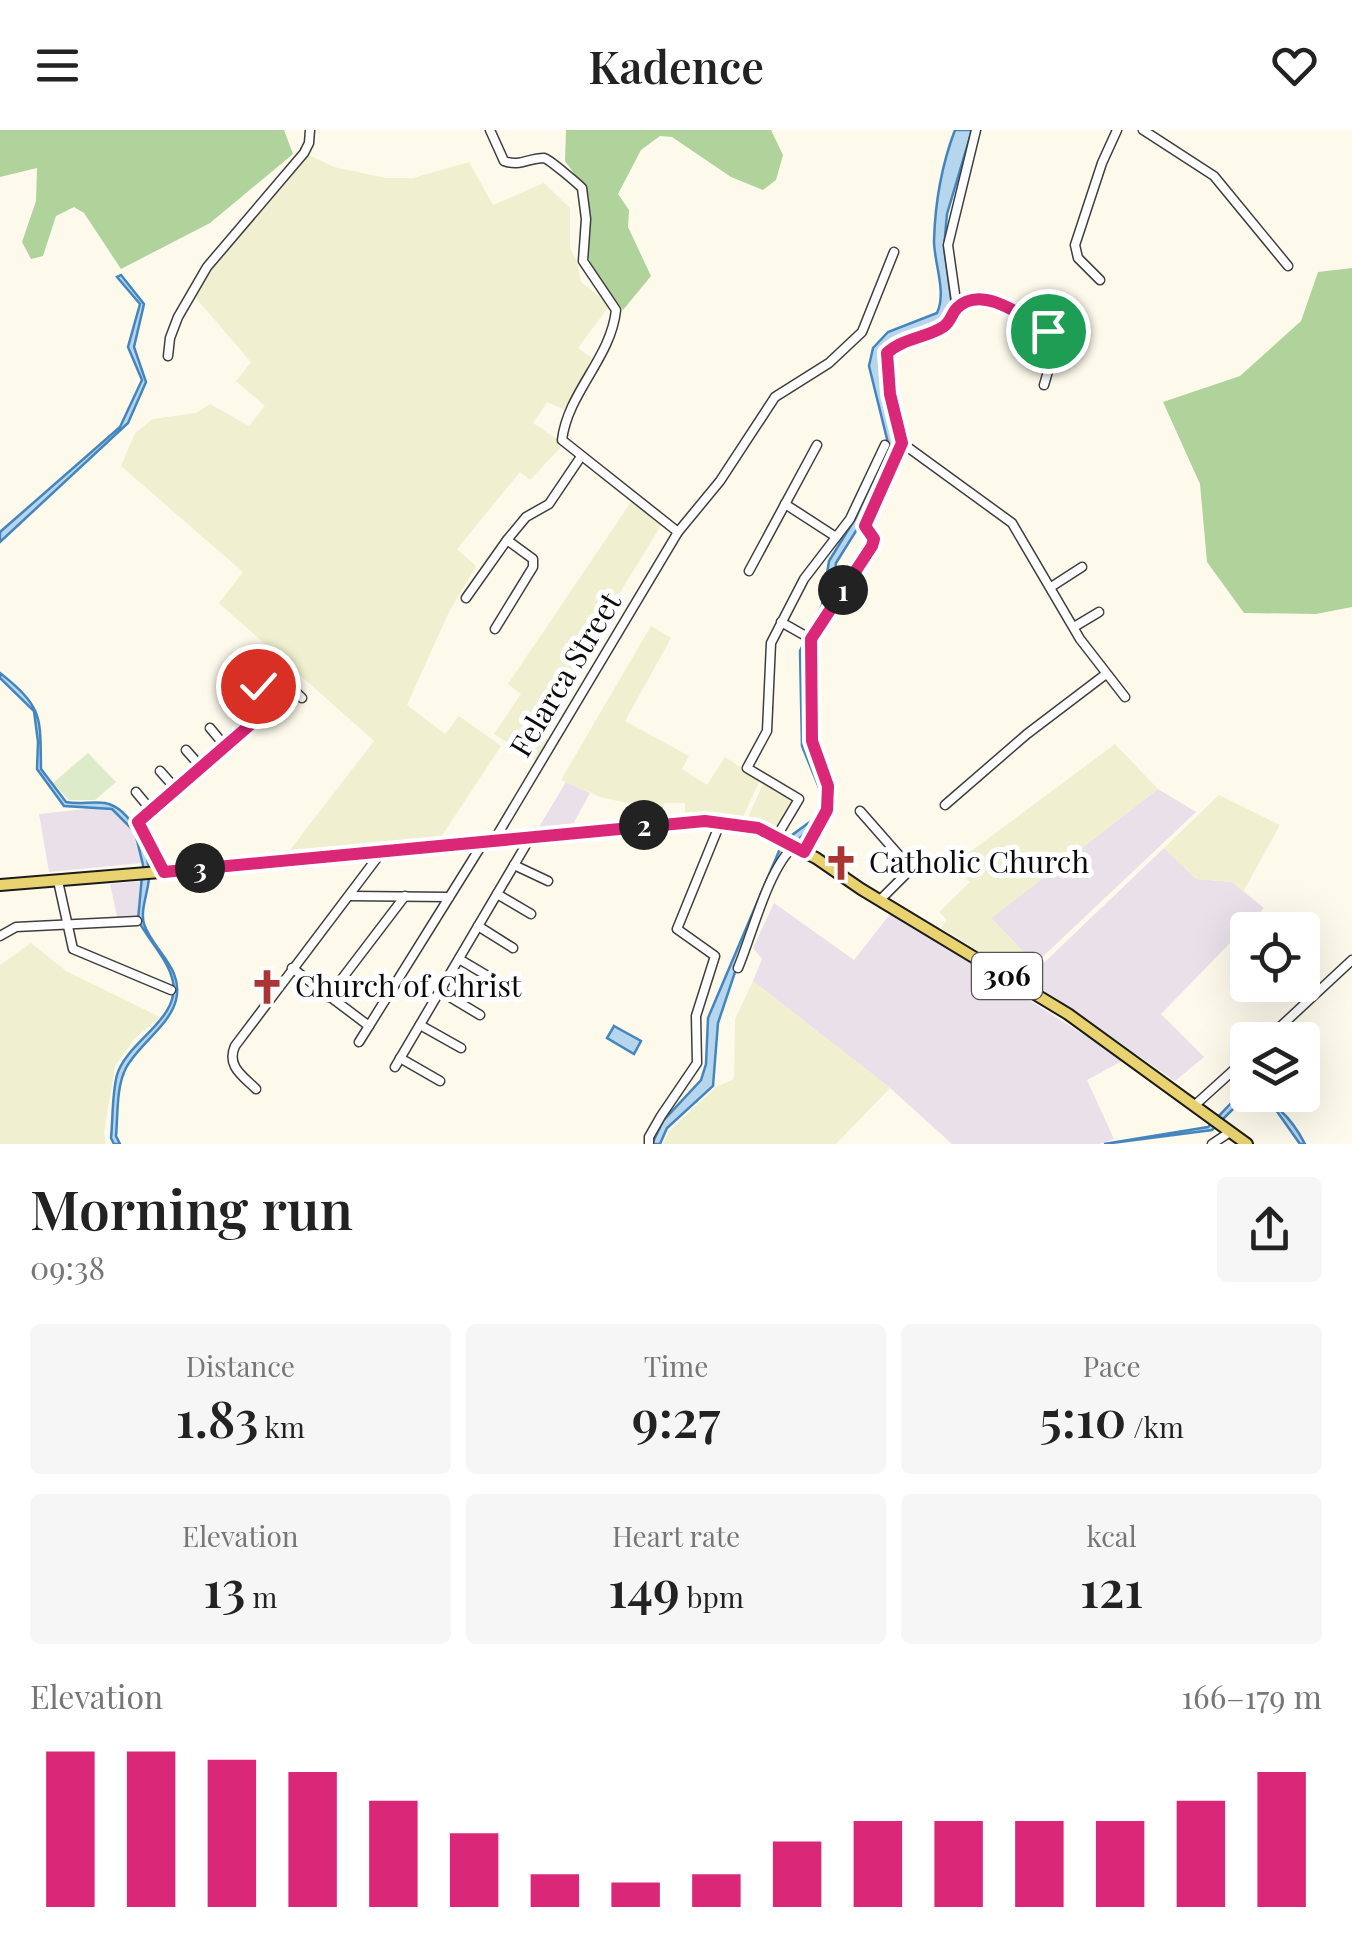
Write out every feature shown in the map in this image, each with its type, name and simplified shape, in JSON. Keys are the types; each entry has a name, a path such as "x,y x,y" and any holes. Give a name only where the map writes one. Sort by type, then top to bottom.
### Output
{"main road":[{"name":"306","path":"0,885 380,854 642,825 721,821 758,828 1068,1014 1247,1144"}],"street":[{"path":"168,356 170,338 196,284 304,152 310,130"},
{"path":"490,130 504,161 516,165 544,158 582,188 586,219 583,261 616,310 614,330 564,422 562,440 678,532"},
{"path":"957,308 948,245 976,130"},
{"path":"1100,280 1078,258 1075,245 1117,130"},
{"path":"1143,130 1214,176 1288,266"},
{"name":"Felarca Street","path":"359,1042 449,897 488,843 678,532 720,481 775,397 829,363 862,332 894,252"},
{"path":"738,968 786,853 797,848 827,810 828,786 812,741 811,639 872,546 874,539 865,526 902,443 890,394 887,353 894,346 943,328 957,308 976,299 992,300 1048,331 1054,351 1044,385"},
{"path":"902,443 1012,523 1074,627 1125,697"},
{"path":"748,571 817,445"},
{"path":"779,838 799,799 747,768 768,731 772,643 804,579 855,509 885,446"},
{"path":"466,598 515,528 549,504 580,458"},
{"path":"785,504 836,536"},
{"path":"515,528 519,547"},
{"path":"495,629 533,567 533,559 507,540"},
{"path":"1051,587 1082,567"},
{"path":"1074,627 1099,612"},
{"path":"781,622 811,639"},
{"path":"945,805 1027,734 1106,674"},
{"path":"153,872 138,822 274,704 288,685 302,698"},
{"path":"258,686 274,704"},
{"path":"234,707 250,725"},
{"path":"210,728 225,746"},
{"path":"186,750 201,767"},
{"path":"160,771 176,789"},
{"path":"136,792 151,810"},
{"path":"860,812 911,869 880,900"},
{"path":"648,1144 697,1063 696,1016 715,956 677,928 721,821"},
{"path":"440,1081 398,1062 530,838"},
{"path":"256,1090 230,1057 292,968 380,854"},
{"path":"514,864 548,881"},
{"path":"58,881 73,950 171,990"},
{"path":"496,894 531,914"},
{"path":"350,896 449,897"},
{"path":"328,997 405,896"},
{"path":"0,936 16,927 137,921"},
{"path":"478,926 513,948"},
{"path":"459,959 496,981"},
{"path":"1285,1022 1352,960"},
{"path":"292,968 368,1026"},
{"path":"440,991 480,1015"},
{"path":"420,1025 461,1048"},
{"path":"1194,1105 1230,1073"},
{"path":"1212,1144 1222,1125"}],"shaded area":[{"path":"566,782 590,793 571,828 536,832"},
{"path":"1158,789 1196,812 1035,964 991,918"},
{"path":"112,809 134,832 142,863 49,872 39,814"},
{"path":"1164,848 1196,879 1232,882 1264,908 1260,912 1230,912 1230,943 1161,1014 1204,1057 1175,1081 1027,979"},
{"path":"143,881 137,920 118,921 110,884"},
{"path":"774,903 854,960 891,913 1124,1060 1087,1080 1114,1139 1099,1144 952,1144 890,1088 753,981 762,959 753,948"}],"green space":[{"path":"0,130 284,130 293,154 210,223 121,269 84,213 74,207 56,216 43,256 31,259 22,242 36,201 37,168 0,177"},
{"path":"566,130 771,130 783,155 776,180 763,190 731,177 672,137 660,136 641,150 618,194 629,210 628,227 651,276 623,310 592,268 587,252 587,191 565,161"},
{"path":"307,154 334,167 386,178 413,178 469,162 493,205 544,183 570,208 570,248 581,282 610,305 578,348 592,358 565,410 547,402 533,423 557,439 561,447 530,480 520,472 457,549 476,566 449,612 407,705 445,734 459,716 501,746 441,837 290,850 374,741 219,603 243,572 121,466 135,433 153,419 196,413 210,404 249,426 265,406 236,381 251,362 194,296 210,268"},
{"path":"1352,268 1352,607 1316,614 1244,613 1207,562 1200,484 1163,402 1240,376 1301,321 1318,272"},
{"path":"631,502 662,524 535,731 553,743 540,763 494,734 521,694 508,684"},
{"path":"651,626 671,638 625,721 689,756 682,769 707,785 725,757 760,780 741,821 685,819 685,803 664,803 663,810 603,798 561,780"},
{"path":"1115,744 1158,789 991,918 1035,964 1021,977 941,928 947,920 939,912 970,882 951,866"},
{"path":"88,753 116,782 95,800 69,800 53,783"},
{"path":"764,782 797,800 778,835 746,822"},
{"path":"1219,795 1280,825 1243,892 1232,882 1196,879 1164,848"},
{"path":"31,943 66,971 160,1017 135,1038 115,1066 104,1133 106,1144 0,1144 0,965"},
{"path":"753,981 890,1088 836,1144 663,1144 669,1131 716,1087 734,1079 735,1019"}],"water":[{"path":"955,130 972,130 947,214 944,248 952,306 942,321 887,344 880,360 895,443 861,523 836,563 831,607 810,646 809,742 827,788 825,810 784,853 735,972 718,1023 713,1086 667,1128 660,1144 652,1144 663,1121 701,1080 706,1064 708,1018 779,851 788,838 818,816 821,807 820,790 802,746 800,651 822,605 829,561 855,519 888,443 869,366 873,348 888,332 937,313 940,305 934,241 936,213"},
{"path":"121,275 144,304 134,347 146,382 128,423 0,542 0,532 120,427 142,380 128,347 140,304 117,277"},
{"path":"0,673 32,705 39,725 41,769 66,802 105,803 124,813 138,833 147,857 144,924 176,978 176,1000 167,1018 131,1059 123,1076 116,1136 120,1144 114,1144 111,1138 117,1075 131,1051 169,1008 173,996 167,966 138,920 143,865 135,832 112,809 64,806 37,769 34,711 0,678"},
{"path":"614,1026 641,1041 634,1054 607,1038"},
{"path":"1230,1104 1230,1112 1212,1130 1104,1144 1208,1127"},
{"path":"1277,1112 1294,1126 1305,1144 1300,1144"}],"place":[{"name":"Catholic Church","path":"841,863"},
{"name":"Church of Christ","path":"267,987"}],"route":[{"path":"258,686 274,704 138,822 164,872 705,821 758,828 804,852 827,810 828,786 812,741 811,639 872,546 874,539 865,526 902,443 890,394 887,353 894,346 943,328 957,308 976,299 992,300 1048,331"}]}
